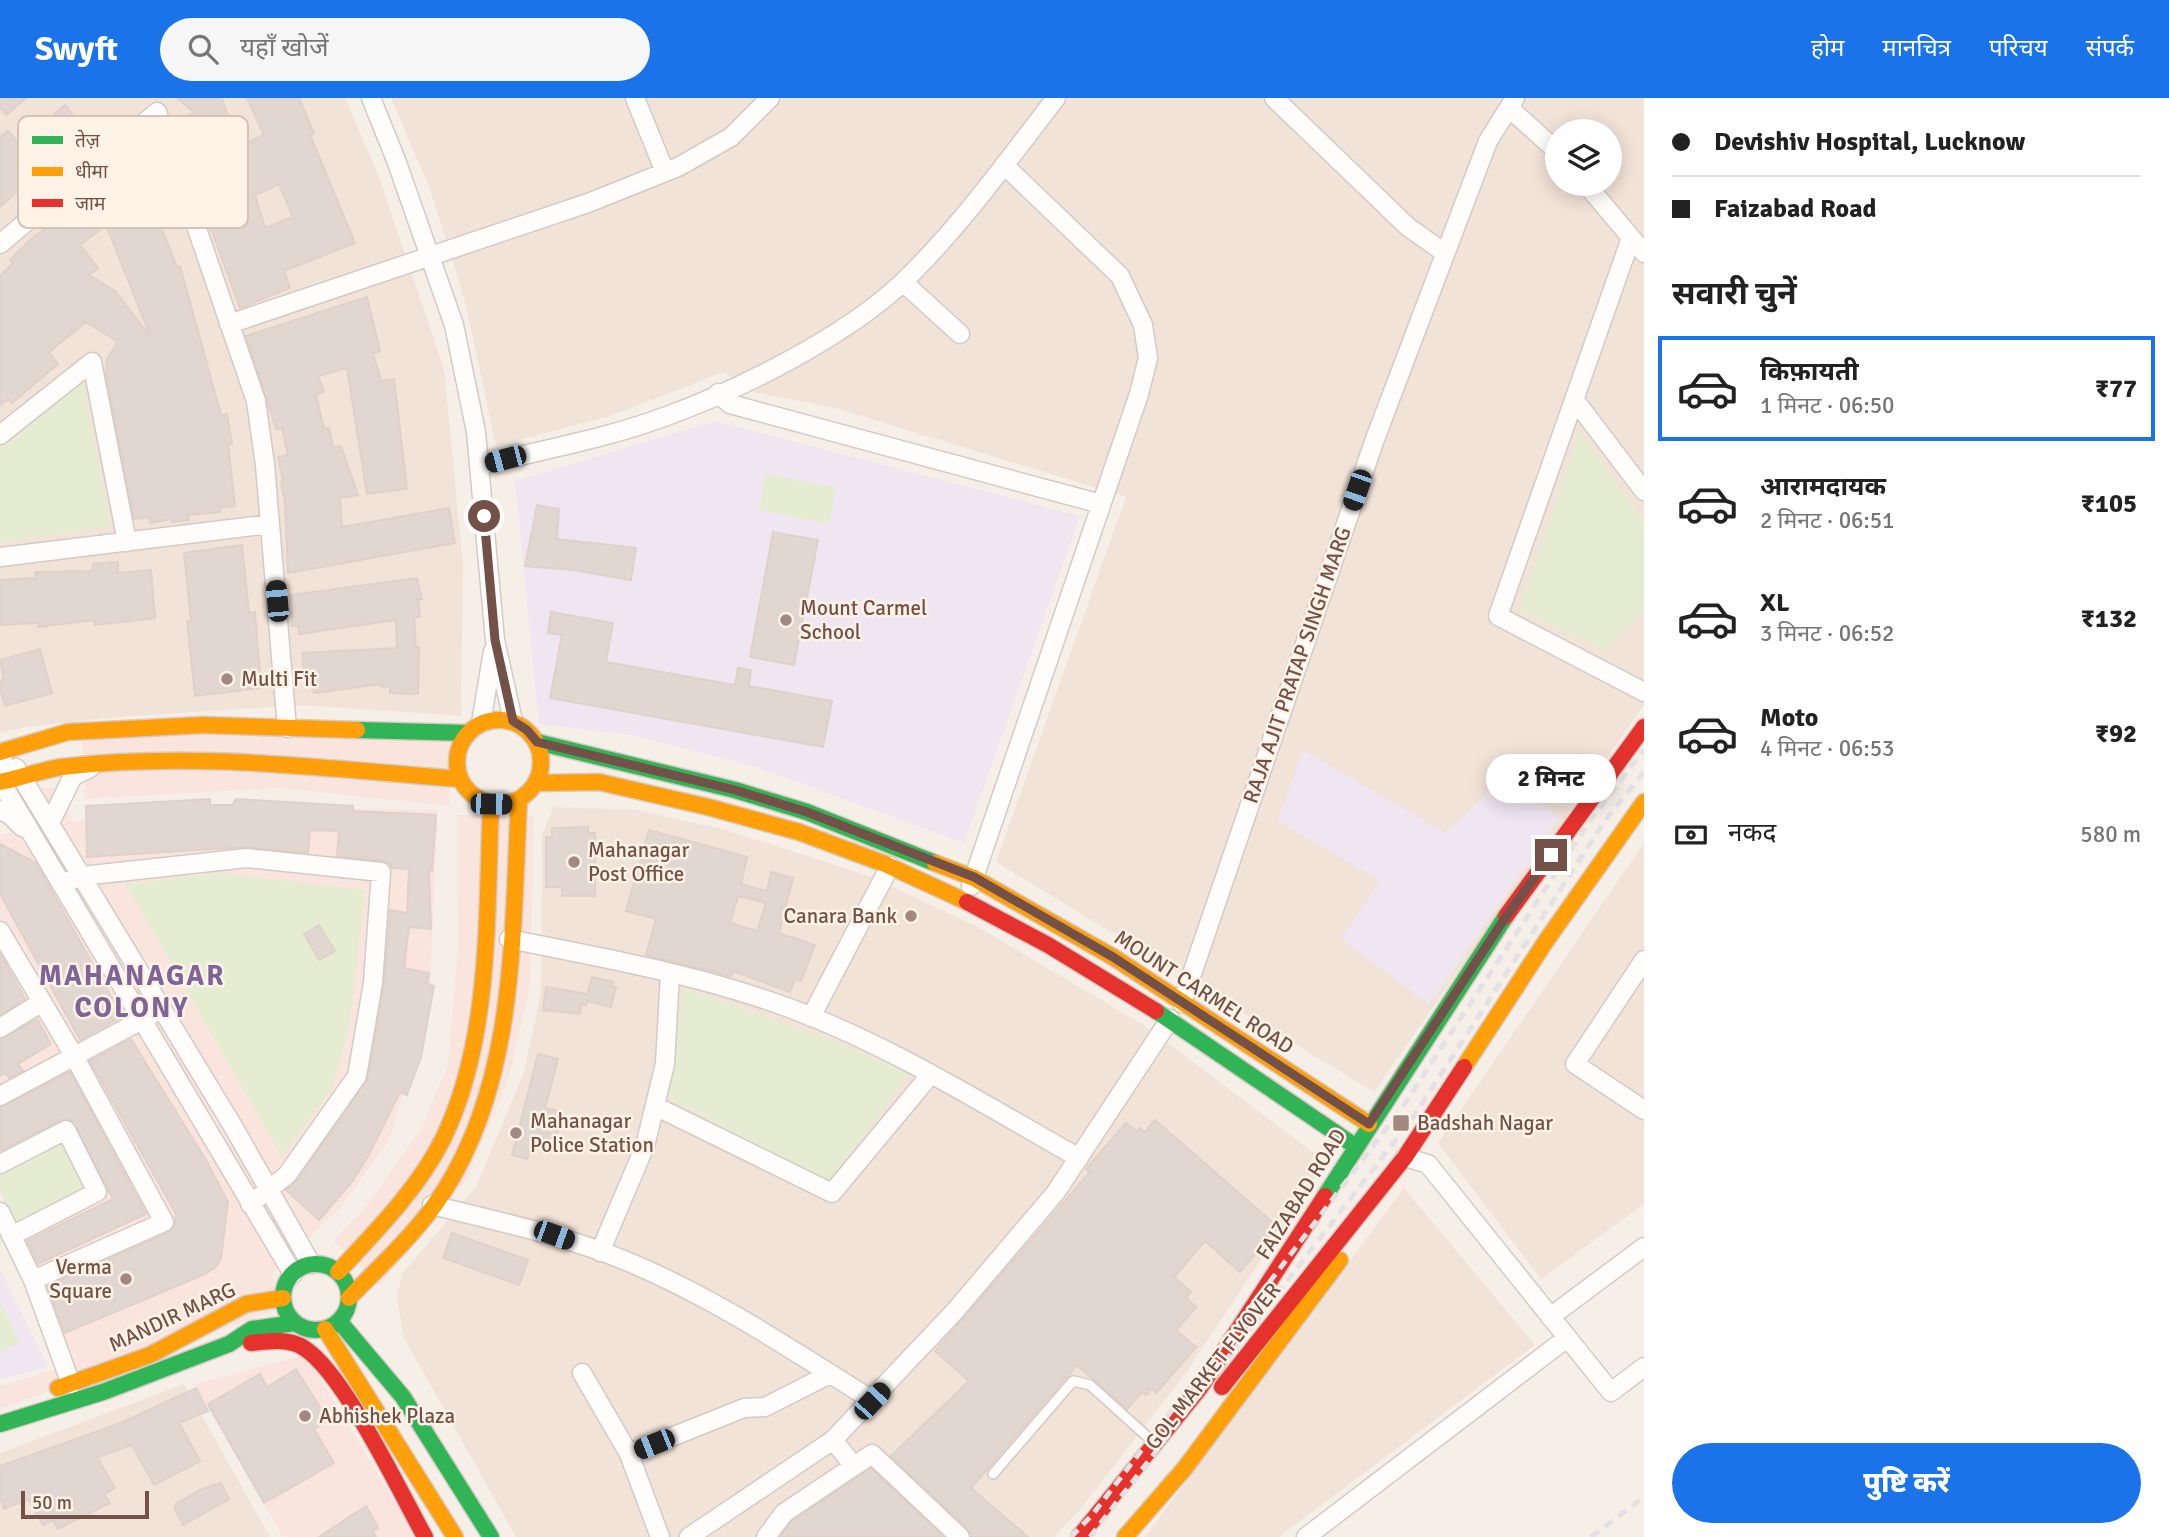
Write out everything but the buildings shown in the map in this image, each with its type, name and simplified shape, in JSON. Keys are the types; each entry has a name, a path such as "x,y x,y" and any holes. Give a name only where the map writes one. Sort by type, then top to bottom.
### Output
{"street":[{"path":"371,98 454,326 476,432 495,640 513,721"},
{"path":"635,98 665,172"},
{"path":"229,324 429,254 588,203 665,172 731,137 770,98"},
{"path":"479,466 663,417 770,370 844,328 903,282 1004,165 1056,98"},
{"path":"1274,98 1408,227 1445,253"},
{"path":"1512,103 1545,138"},
{"name":"RAJA AJIT PRATAP SINGH MARG","path":"1182,1003 1375,439 1488,141 1512,103"},
{"path":"966,900 1148,358 1143,325 1120,275 1004,165"},
{"path":"1596,196 1644,253"},
{"path":"0,244 19,228"},
{"path":"196,228 256,401 270,524 287,728"},
{"path":"1631,238 1498,616 1644,692"},
{"path":"903,282 960,334"},
{"path":"0,435 92,362 127,542"},
{"path":"718,393 730,404 1101,504"},
{"path":"1574,399 1644,491"},
{"path":"0,557 270,524"},
{"path":"1,752 68,732 203,725 475,728 498,719 513,721 527,730 537,742 542,763 536,783 519,800 507,804 491,804 472,796 460,779 457,764 459,747 475,728 495,640"},
{"name":"FAIZABAD ROAD","path":"1079,1537 1200,1388 1312,1220 1354,1146 1505,918 1644,727"},
{"name":"MOUNT CARMEL ROAD","path":"537,742 735,790 807,812 974,877 1113,957 1369,1124"},
{"path":"1,752 24,778 311,1264"},
{"path":"1,752 0,782 293,1274"},
{"path":"0,782 59,767 215,761 460,779"},
{"path":"50,823 73,776 99,764"},
{"path":"536,783 585,781 678,799 743,815 842,846 890,866 966,900 1118,984 1354,1146"},
{"path":"349,1298 348,1288 338,1272 330,1266 311,1264 293,1274 287,1281 283,1298 289,1316 295,1322 313,1330 332,1325 349,1298 398,1248 445,1189 469,1141 495,1069 509,939 519,800"},
{"path":"1125,1537 1185,1468 1343,1257 1357,1220 1405,1157 1546,941 1644,802"},
{"path":"338,1272 388,1218 443,1139 469,1068 482,953 491,804"},
{"path":"0,810 10,815 35,839"},
{"path":"61,884 82,876 247,858 382,872 373,983 357,1076 287,1175 250,1204"},
{"path":"811,1017 890,866"},
{"path":"0,931 73,1054 164,1222 33,1280"},
{"path":"509,939 670,973 811,1017 896,1055 1079,1158"},
{"path":"1644,960 1575,1064 1644,1110"},
{"path":"600,1252 645,1146 665,1064 670,973"},
{"path":"0,1028 42,1002"},
{"path":"0,1096 73,1054 161,1009"},
{"path":"689,1537 833,1440 872,1401 955,1311 1056,1192 1170,1019"},
{"path":"655,1105 832,1193 931,1074"},
{"path":"0,1164 66,1130 97,1192 11,1236"},
{"path":"1405,1157 1428,1164 1611,1392 1644,1367"},
{"path":"432,1205 554,1235 633,1264 747,1322 872,1401"},
{"path":"0,1212 33,1280 71,1384"},
{"name":"GOL MARKET FLYOVER","path":"1209,1404 1357,1220"},
{"path":"1550,1317 1644,1247"},
{"name":"MANDIR MARG","path":"0,1408 150,1354 246,1304 283,1298"},
{"path":"0,1424 103,1392 229,1344 252,1329 295,1322"},
{"path":"332,1325 341,1354 455,1537"},
{"path":"332,1325 367,1349 436,1441 491,1537"},
{"path":"1306,1537 1567,1339"},
{"path":"229,1344 279,1341 302,1346 315,1355 327,1367 425,1537"},
{"path":"582,1373 629,1454 660,1537"},
{"path":"629,1454 744,1408 765,1407 830,1374"},
{"path":"833,1440 854,1466"},
{"path":"766,1537 784,1513 872,1454 960,1537"}],"lane":[{"path":"993,1474 1073,1381 1090,1385 1155,1444"}],"shaded area":[{"path":"0,98 345,98 377,172 444,369 463,564 461,716 303,705 118,717 25,727 0,733"},
{"path":"391,98 1644,98 1644,705 1374,1092 996,862 1126,497 835,408 753,392 724,372 610,416 496,446 465,301 430,189"},
{"name":"Mount Carmel School","path":"715,421 1080,516 964,843 756,767 631,735 539,724 515,481"},
{"path":"455,726 449,806 280,788 85,799 81,727"},
{"path":"1303,750 1445,833 1503,779 1560,817 1429,1004 1341,939 1380,881 1278,821"},
{"path":"61,786 72,822 166,805 438,810 429,1010 389,1140 341,1207 272,1274 278,1309 0,1409 0,1386 71,1365 18,1229 0,1193 0,835 15,832 0,806 0,797"},
{"path":"554,807 637,810 726,830 869,876 980,928 1145,1026 1326,1162 1188,1370 1079,1511 1054,1537 516,1537 404,1338 397,1297 402,1274 476,1187 524,1072 541,992 542,835"},
{"path":"457,815 534,816 530,987 509,1077 467,1179 380,1285 333,1241 368,1204 421,1129 448,1065 458,948"},
{"path":"1644,843 1644,1204 1541,1279 1438,1143"},
{"path":"1404,1188 1535,1345 1279,1537 1145,1537"},
{"path":"0,1270 48,1367 0,1379"},
{"path":"306,1355 416,1537 283,1537 194,1384"},
{"path":"184,1384 270,1537 0,1537 0,1453"}],"green space":[{"path":"83,383 111,526 0,542 0,449"},
{"path":"1580,432 1644,522 1644,611 1605,650 1519,610"},
{"path":"766,474 836,488 829,524 759,510"},
{"path":"222,873 365,890 350,1022 332,1090 282,1157 125,884"},
{"path":"683,988 839,1042 908,1074 829,1182 668,1099"},
{"path":"65,1136 93,1191 18,1229 0,1193 0,1168"},
{"path":"0,1301 20,1343 0,1352"}],"railway":[{"path":"1071,1537 1093,1514 1402,1108 1591,819 1644,750"},
{"path":"1090,1537 1414,1116 1604,822 1644,772"},
{"path":"1591,1537 1644,1497"}],"traffic: fast":[{"path":"357,730 468,733"},
{"path":"537,742 735,790 807,812 935,863"},
{"path":"1325,1196 1506,916"},
{"path":"1156,1011 1355,1146"},
{"path":"316,1264 329,1267 339,1274 346,1284 349,1297 346,1310 339,1320 329,1327 316,1330 303,1327 293,1320 286,1310 283,1297 286,1284 293,1274 303,1267 316,1264"},
{"path":"339,1321 403,1397 491,1537"},
{"path":"0,1424 103,1392 229,1344 252,1329 295,1323"}],"traffic: slow":[{"path":"499,720 515,723 529,732 538,746 541,762 538,778 529,792 515,801 499,804 483,801 469,792 460,778 457,762 460,746 469,732 483,723 499,720"},
{"path":"0,752 68,732 203,725 357,730"},
{"path":"0,782 62,767 162,761 261,763 460,779"},
{"path":"536,783 599,782 708,807 799,832 885,864 967,902"},
{"path":"349,1298 400,1247 434,1206 468,1147 486,1100 498,1052 506,1002 515,900 519,800"},
{"path":"1464,1067 1546,941 1644,802"},
{"path":"338,1272 395,1209 421,1175 443,1139 459,1100 470,1059 484,974 491,804"},
{"path":"935,863 974,878 1113,957 1369,1124"},
{"path":"1125,1537 1185,1468 1340,1260"},
{"path":"58,1388 150,1355 246,1304 283,1298"},
{"path":"325,1329 455,1537"}],"traffic: jam":[{"path":"1506,916 1644,727"},
{"path":"967,902 1048,945 1156,1011"},
{"path":"1222,1387 1405,1157 1464,1067"},
{"path":"1079,1537 1200,1388 1325,1196"},
{"path":"251,1343 292,1343 304,1348 320,1361 370,1435 425,1537"}],"place":[{"name":"Mount Carmel School","path":"786,620"},
{"name":"Multi Fit","path":"227,679"},
{"name":"Mahanagar Post Office","path":"574,862"},
{"name":"Canara Bank","path":"911,916"},
{"name":"Badshah Nagar","path":"1401,1123"},
{"name":"Mahanagar Police Station","path":"516,1133"},
{"name":"Verma Square","path":"126,1279"},
{"name":"Abhishek Plaza","path":"305,1416"}],"district":[{"name":"MAHANAGAR COLONY","path":"132,992"}],"route":[{"path":"484,516 495,640 513,721 527,730 537,742 735,790 807,812 974,877 1113,957 1369,1124 1505,918 1551,855"}]}
